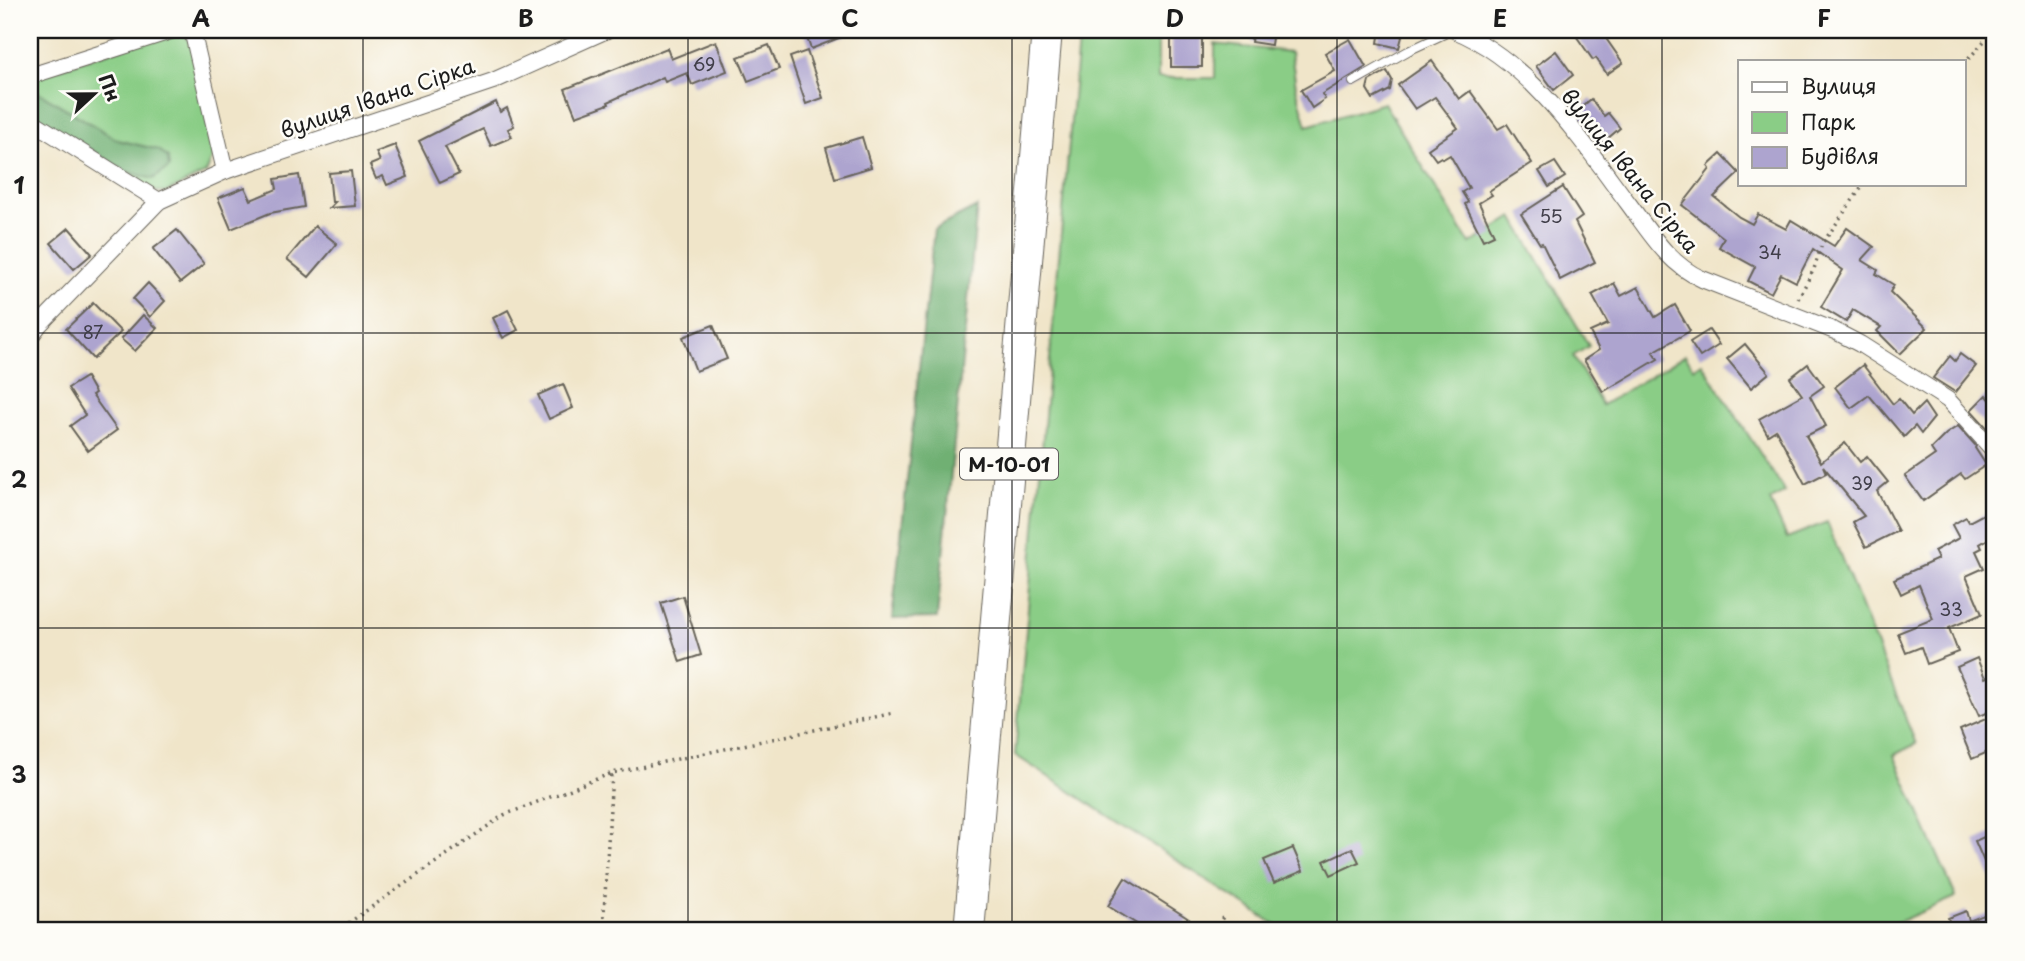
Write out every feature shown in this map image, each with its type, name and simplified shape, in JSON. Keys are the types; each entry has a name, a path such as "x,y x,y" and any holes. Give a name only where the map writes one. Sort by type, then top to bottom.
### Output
{"highway":[{"name":"М-10-01","path":"969,931 1047,30"}],"street":[{"path":"30,76 174,30"},
{"path":"192,30 225,171"},
{"name":"вулиця Івана Сірка","path":"30,337 159,201 225,171 493,80 607,30"},
{"name":"вулиця Івана Сірка","path":"1454,30 1501,56 1556,109 1675,262 1693,275 1843,335 1941,394 1995,452"},
{"path":"30,120 159,201"}],"lane":[{"path":"1353,82 1454,30"}],"path":[{"path":"1966,62 1994,30"},
{"path":"1790,313 1814,269 1822,244 1863,186"},
{"path":"337,931 504,815 612,773 894,713"},
{"path":"603,931 612,773"},
{"path":"1214,931 1223,917"}],"green space":[{"path":"1079,30 1158,30 1158,78 1215,78 1215,44 1291,52 1296,87 1307,126 1384,103 1470,244 1513,217 1589,346 1573,356 1602,405 1685,355 1694,368 1702,363 1785,492 1770,501 1787,538 1827,522 1916,744 1894,755 1956,897 1889,926 1890,931 1285,931 1015,755"},
{"path":"169,32 183,33 193,45 214,154 206,173 165,193 142,189 30,117 30,78"},
{"path":"30,90 35,90 118,140 159,150 168,158 169,168 153,179 125,171 30,112"},
{"path":"977,207 937,618 892,619 934,229"}],"building":[{"path":"804,30 857,30 857,31 811,49"},
{"path":"1253,30 1273,30 1271,45 1251,42"},
{"path":"1380,30 1403,33 1399,48 1378,43"},
{"path":"1572,30 1600,30 1623,63 1607,74 1596,58 1593,60"},
{"path":"1171,36 1202,36 1202,67 1171,67"},
{"path":"1350,39 1366,67 1322,94 1325,99 1312,108 1301,90 1335,71 1325,53"},
{"path":"716,41 727,71 692,85 687,73 665,82 663,77 608,102 609,104 576,116 565,89 667,48 671,59"},
{"path":"769,45 779,69 748,81 738,57"},
{"path":"807,51 823,98 806,104 790,57"},
{"path":"1556,51 1573,75 1554,90 1536,66"},
{"path":"1432,61 1459,99 1470,91 1498,129 1507,124 1532,163 1489,191 1492,195 1479,203 1494,235 1483,240 1465,204 1468,202 1462,192 1469,188 1450,155 1436,160 1428,149 1458,128 1435,97 1415,109 1398,85"},
{"path":"1387,71 1392,80 1390,90 1373,99 1367,89 1369,81"},
{"path":"1591,99 1604,116 1608,113 1620,128 1601,144 1575,113"},
{"path":"496,102 500,112 507,108 514,126 508,129 512,137 491,146 483,129 445,147 459,174 440,183 419,141"},
{"path":"862,137 871,167 835,178 826,148"},
{"path":"395,145 408,177 387,185 383,176 376,179 370,165 380,161 376,152"},
{"path":"1721,154 1738,172 1714,197 1752,224 1758,214 1786,229 1791,220 1834,246 1847,228 1874,247 1862,260 1878,270 1876,274 1894,285 1890,292 1927,328 1900,354 1877,331 1881,327 1853,310 1846,322 1821,307 1843,270 1813,249 1796,282 1781,274 1771,293 1748,281 1755,267 1719,247 1724,238 1682,205 1710,169 1708,166"},
{"path":"1555,162 1565,177 1549,187 1539,171"},
{"path":"351,171 355,206 329,208 335,202 332,202 329,173"},
{"path":"299,175 304,207 270,213 231,229 218,198 245,187 251,200 277,189 275,179"},
{"path":"1563,187 1582,217 1575,222 1595,262 1560,280 1542,243 1540,244 1521,214"},
{"path":"315,226 337,244 309,277 287,259"},
{"path":"69,228 92,254 74,269 51,243"},
{"path":"177,230 204,264 180,283 153,249"},
{"path":"148,283 165,301 150,317 133,299"},
{"path":"1614,283 1621,296 1638,287 1655,317 1675,305 1690,331 1653,352 1658,359 1603,392 1584,360 1599,350 1590,332 1608,324 1592,295"},
{"path":"93,303 121,332 93,359 66,329"},
{"path":"508,310 518,330 503,338 493,318"},
{"path":"143,315 157,328 135,351 121,339"},
{"path":"713,325 727,359 696,371 683,337"},
{"path":"1709,330 1719,345 1700,357 1690,342"},
{"path":"1745,344 1769,373 1751,388 1727,359"},
{"path":"1960,354 1976,366 1955,392 1933,378 1950,356 1955,361"},
{"path":"1808,364 1824,386 1810,396 1826,426 1806,436 1821,462 1845,443 1860,462 1867,456 1888,482 1877,491 1898,531 1866,547 1853,522 1864,516 1823,466 1826,473 1805,484 1776,430 1768,435 1759,419 1802,395 1790,378"},
{"path":"1863,365 1893,404 1899,399 1912,415 1924,403 1934,418 1921,434 1915,426 1904,437 1869,395 1851,408 1835,387"},
{"path":"86,377 95,393 92,395 117,430 88,451 70,426 85,415 68,388"},
{"path":"563,384 573,408 549,419 538,395"},
{"path":"1986,395 1995,405 1995,428 1991,432 1971,410"},
{"path":"1958,426 1976,446 1986,465 1965,479 1961,474 1923,501 1905,476 1935,455 1931,449"},
{"path":"1995,508 1995,535 1980,544 1982,548 1976,551 1984,568 1966,576 1982,614 1949,628 1958,652 1927,664 1921,647 1906,653 1898,633 1933,619 1919,585 1901,594 1894,579 1938,559 1934,551 1959,538 1952,525 1966,517 1969,522"},
{"path":"683,596 701,655 680,662 661,603"},
{"path":"1977,658 1985,678 1995,674 1995,709 1979,716 1957,667"},
{"path":"1995,715 1995,749 1972,759 1960,730"},
{"path":"1995,832 1995,887 1975,841"},
{"path":"1293,848 1303,871 1274,883 1264,860"},
{"path":"1352,848 1359,862 1331,875 1324,861"},
{"path":"1125,878 1189,919 1181,931 1148,931 1108,906"},
{"path":"1966,911 1969,921 1989,913 1995,931 1945,931 1952,928 1948,918"}],"waterway":[{"path":"1956,30 1976,37"},
{"path":"1988,47 1995,54"}]}
